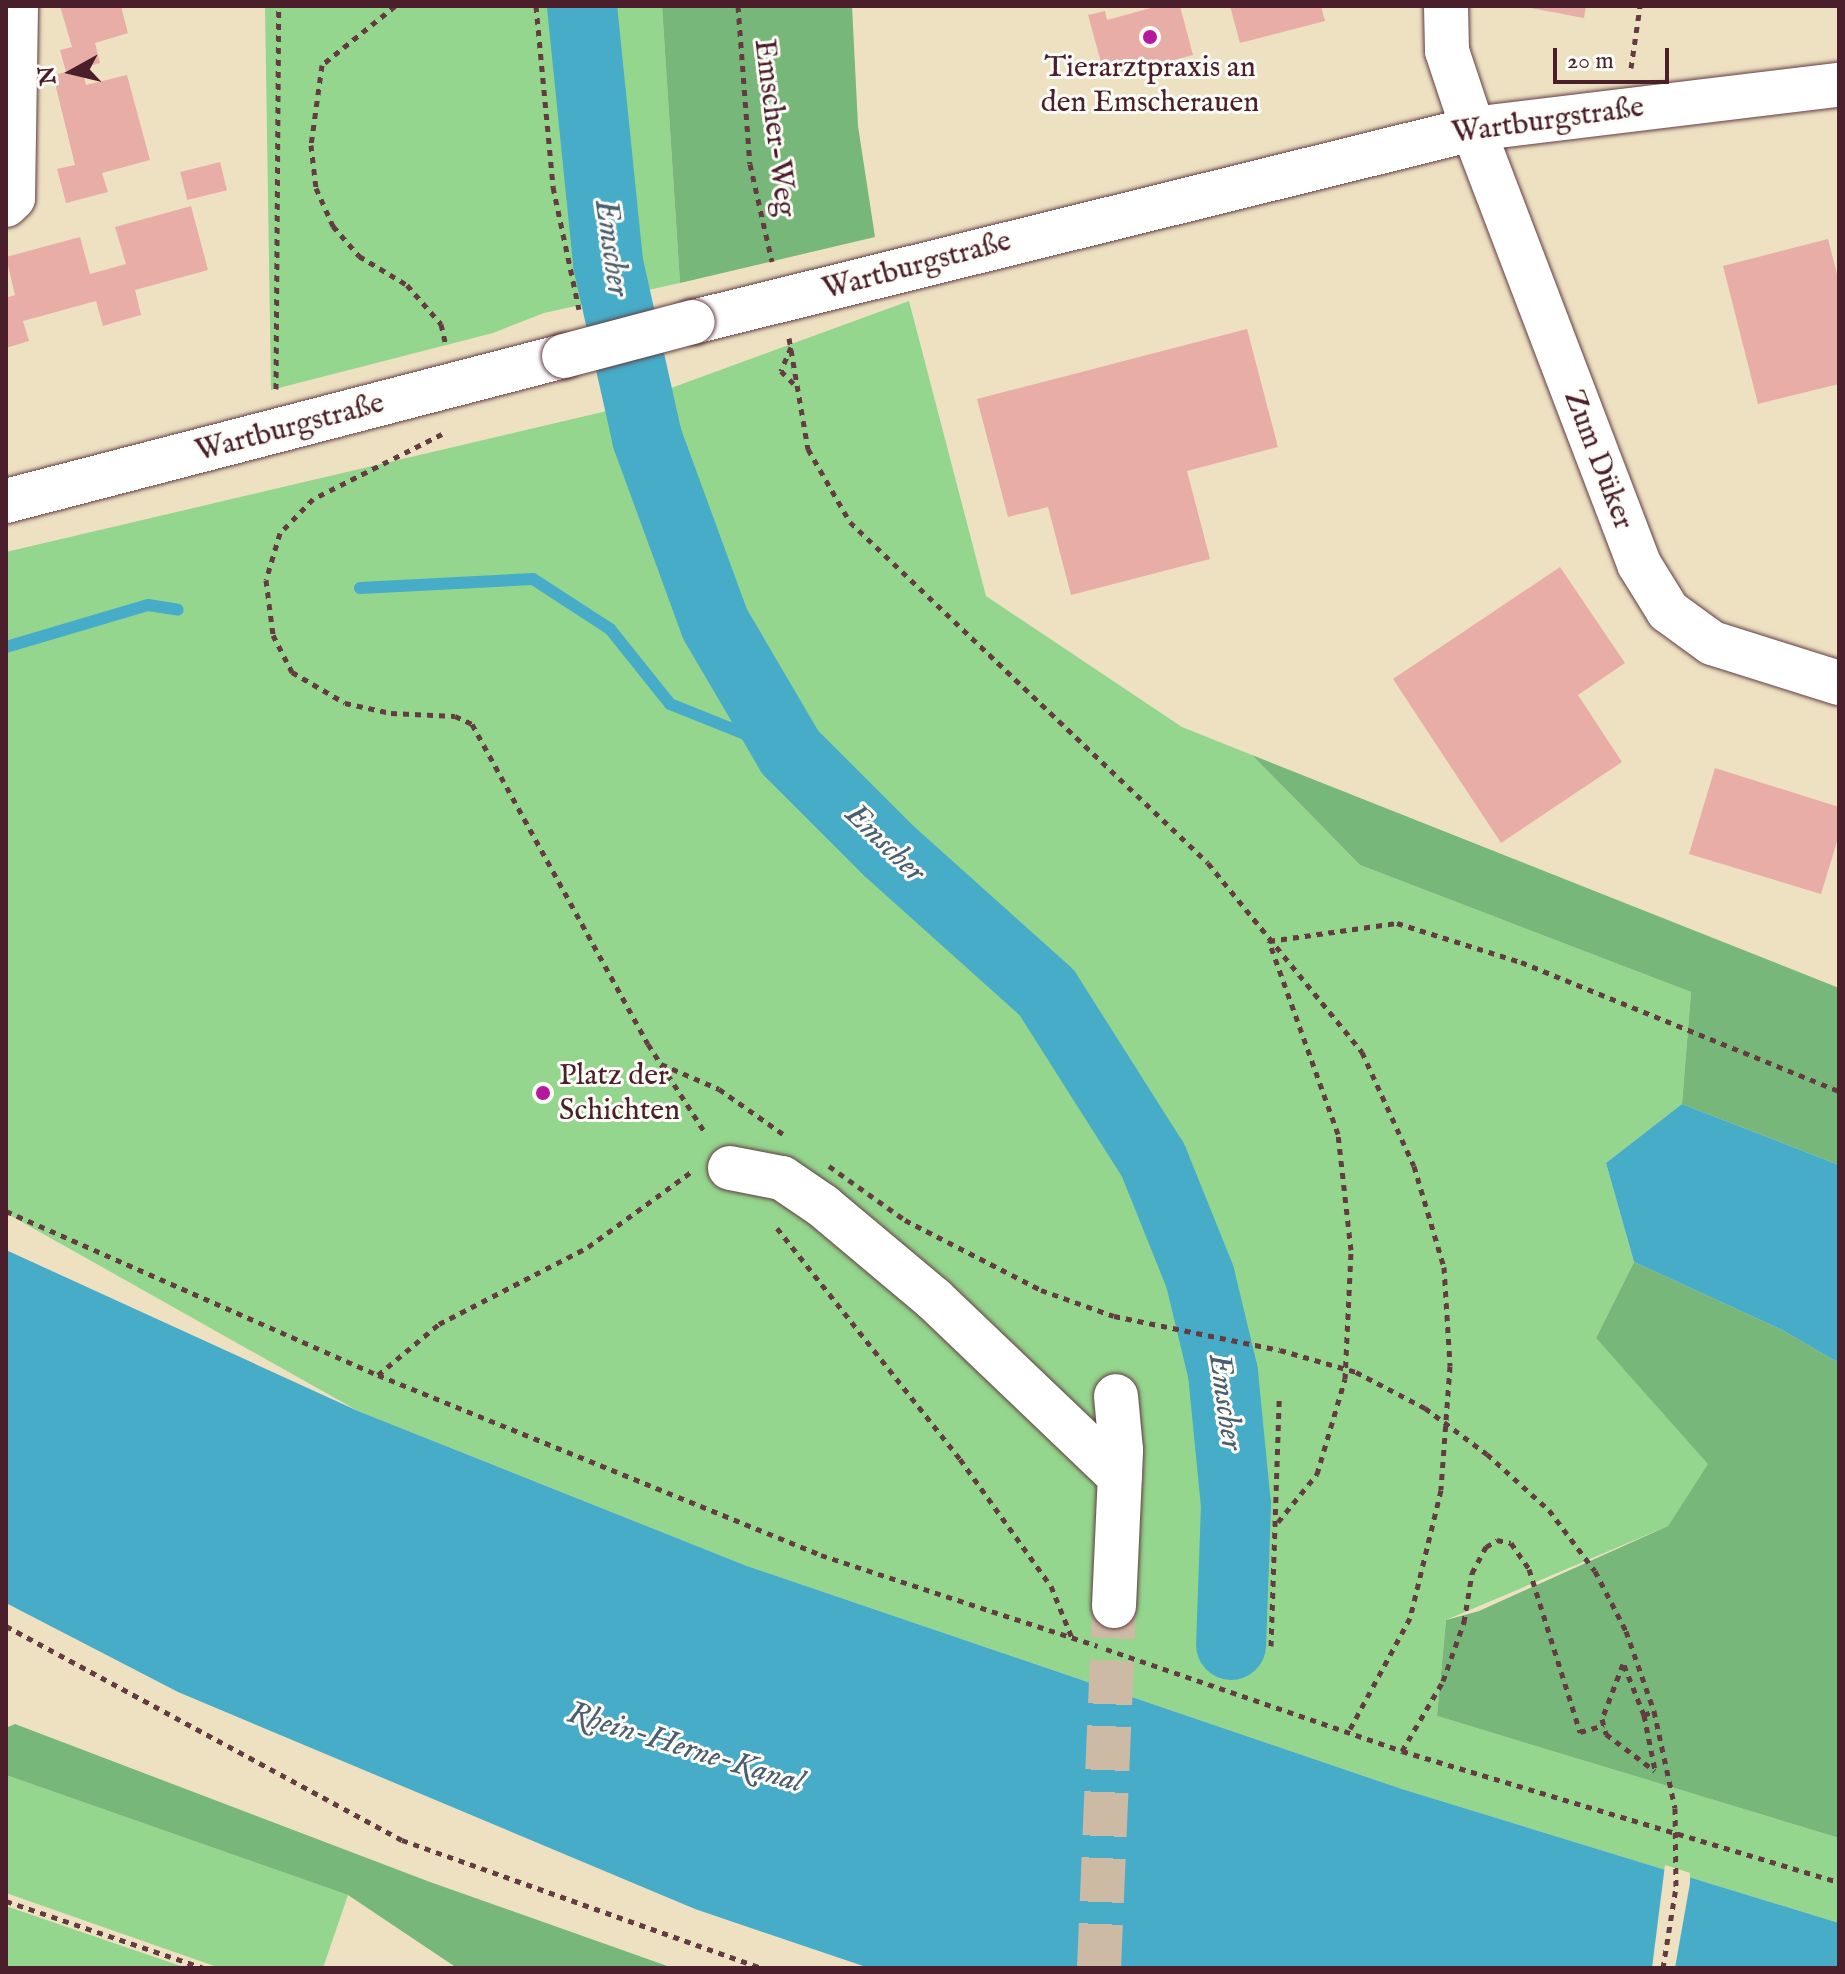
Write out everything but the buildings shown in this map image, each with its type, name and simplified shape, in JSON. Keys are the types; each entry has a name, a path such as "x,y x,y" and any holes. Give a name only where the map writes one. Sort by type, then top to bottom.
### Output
{"main road":[{"path":"6,205 13,198 16,6"},
{"name":"Zum Düker","path":"1446,6 1447,51 1473,129 1639,564 1668,611 1712,643 1839,683"},
{"name":"Wartburgstraße","path":"6,501 693,322 1473,129 1839,85"},
{"path":"724,1160 782,1178 823,1206 934,1299 1120,1477"},
{"path":"1114,1606 1120,1477 1116,1396"}],"path":[{"path":"276,431 279,6"},
{"path":"378,1375 439,1324 588,1247 724,1160 660,1063 472,724 455,716 391,713 345,703 292,672 273,635 266,580 280,533 313,499 457,427 455,384 441,324 407,285 359,256 333,226 316,188 311,145 322,65 395,6"},
{"path":"536,6 553,187 579,309 587,314"},
{"name":"Emscher-Weg","path":"738,6 750,164 791,347"},
{"path":"1625,109 1640,6"},
{"path":"791,347 808,449 850,522 1208,863 1362,1052 1414,1166 1444,1267 1450,1366 1441,1490 1410,1618 1350,1729"},
{"path":"791,347 781,371 798,388"},
{"path":"1269,941 1397,923 1521,962 1839,1091"},
{"path":"1269,941 1338,1134 1351,1250 1345,1379 1317,1474 1278,1522"},
{"path":"660,1063 719,1089 792,1140"},
{"path":"817,1157 919,1228 1041,1290 1114,1316 1280,1350 1356,1372 1425,1408 1549,1510 1595,1571 1626,1631 1654,1711 1675,1808 1676,1887 1663,1968"},
{"path":"6,1211 378,1375 821,1555 1350,1729 1402,1751 1839,1882"},
{"path":"768,1217 978,1484 1051,1586 1072,1638"},
{"path":"1271,1646 1278,1522 1279,1399"},
{"path":"1402,1751 1443,1681 1464,1622 1472,1573 1486,1547 1497,1540 1511,1543 1529,1569 1580,1732 1604,1725"},
{"path":"6,1626 402,1840 762,1968"},
{"path":"1623,1664 1644,1715 1655,1771 1606,1734 1604,1725 1623,1664"},
{"path":"1644,1715 1654,1711"},
{"path":"6,1901 204,1968"}],"green space":[{"path":"265,6 662,6 680,283 544,313 493,333 271,390"},
{"path":"662,6 852,6 858,126 875,237 680,283"},
{"path":"909,301 986,596 1182,727 1252,755 1360,865 1691,992 1682,1104 1606,1163 1634,1262 1596,1338 1709,1463 1668,1526 1446,1620 1437,1716 1839,1838 1839,1923 1402,1789 747,1566 358,1411 6,1213 6,552 611,410"},
{"path":"1252,755 1839,988 1839,1165 1682,1104 1691,992 1360,865"},
{"path":"1634,1262 1782,1330 1839,1363 1839,1838 1437,1716 1446,1620 1479,1611 1668,1526 1708,1464 1596,1338"},
{"path":"15,1724 430,1882 673,1968 457,1968 348,1895 6,1775 6,1728"},
{"path":"6,1775 348,1895 323,1968 220,1968 6,1893"},
{"path":"6,1906 134,1950 187,1968 6,1968"}],"water":[{"path":"1682,1104 1839,1165 1839,1363 1782,1330 1634,1262 1606,1163"},
{"name":"Rhein-Herne-Kanal","path":"6,1250 358,1411 747,1566 1402,1789 1839,1923 1839,1968 869,1968 695,1909 178,1692 6,1603"}],"pier":[{"path":"1665,1865 1690,1873 1690,1883 1675,1968 1652,1968"}],"waterway":[{"name":"Emscher","path":"582,6 608,263 647,438 715,624 790,752 889,851 1047,993 1153,1160 1200,1277 1223,1373 1236,1505 1231,1645"},
{"path":"360,588 533,579 610,629 670,704 790,752"},
{"path":"6,647 148,605 178,610"}],"tunnel":[{"path":"1099,1968 1114,1606"}],"place":[{"name":"Tierarztpraxis an den Emscherauen","path":"1150,37"},
{"name":"Platz der Schichten","path":"543,1093"}]}
